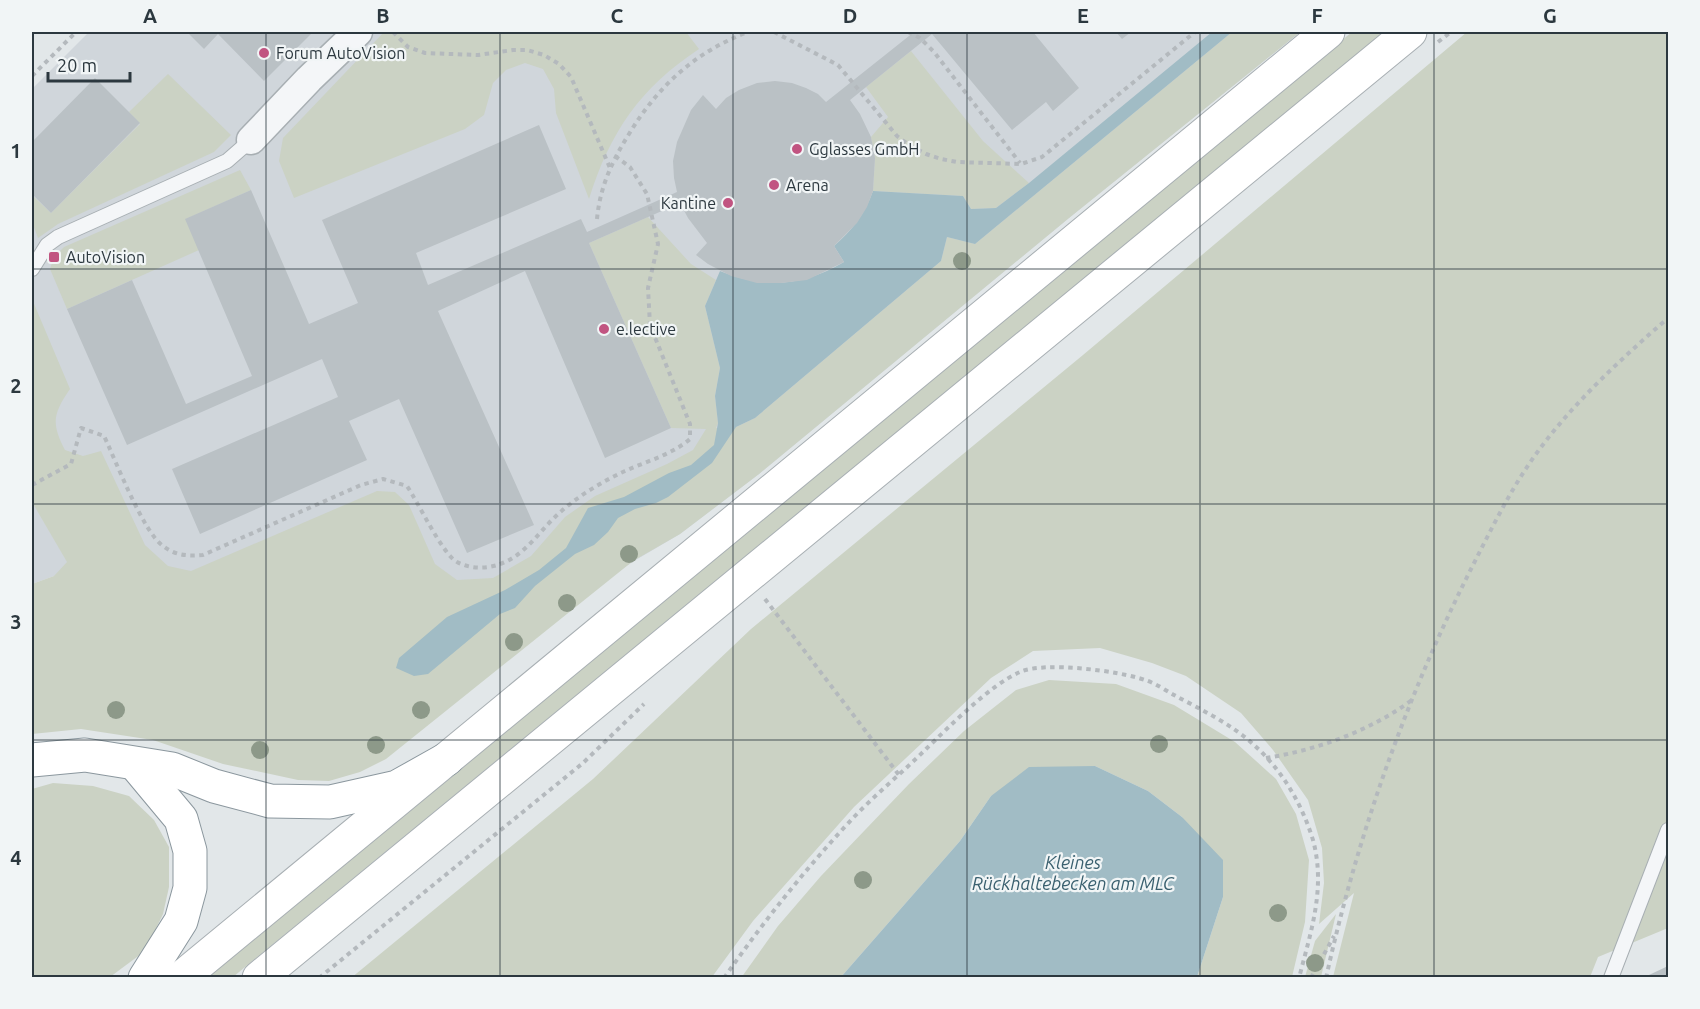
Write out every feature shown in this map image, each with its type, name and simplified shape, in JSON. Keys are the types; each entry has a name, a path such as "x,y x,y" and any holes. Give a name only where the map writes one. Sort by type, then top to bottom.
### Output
{"main road":[{"path":"181,978 1328,32"},
{"path":"259,978 1410,32"},
{"path":"32,760 85,755 172,769 214,786 270,801 330,802 397,787 447,759"},
{"path":"136,765 181,819 190,851 190,888 182,921 145,978"}],"street":[{"path":"251,140 358,32"}],"lane":[{"path":"32,269 41,258 47,245 58,237 227,161 251,140"},
{"path":"1611,978 1668,830"}],"path":[{"path":"32,76 76,32"},
{"path":"393,32 408,47 424,53 478,55 527,50 544,54 559,64 571,77 610,168"},
{"path":"597,219 599,198 615,156 649,104 664,86 695,59 748,32"},
{"path":"774,32 838,65 873,109 897,136 909,145 941,159 957,162 1021,164 1042,157 1195,32"},
{"path":"908,32 920,38 934,52 1021,164"},
{"path":"32,485 71,464 81,428 104,436 146,525 162,546 182,556 203,555 361,485 383,479 407,486 439,542 455,562 480,569 506,562 534,541 556,516 586,493 622,472 678,449 690,439 690,424 650,325 648,288 658,244 646,194 630,168 615,156"},
{"path":"1326,978 1336,932 1377,795 1412,699 1456,599 1499,513 1536,454 1580,403 1632,349 1668,318"},
{"path":"763,596 899,775"},
{"path":"724,978 786,895 856,815 951,725 1006,679 1023,670 1042,667 1090,669 1146,680 1254,744 1283,778 1301,808 1313,840 1318,868 1318,906 1299,978"},
{"path":"1266,758 1299,753 1342,737 1395,712 1412,699"},
{"path":"1311,978 1336,932"}],"shaded area":[{"path":"89,32 1300,32 1069,218 759,474 680,534 634,561 412,709 54,576 32,584 32,89"},
{"path":"384,32 686,32 699,49 660,79 630,113 617,132 597,175 589,199 556,113 554,89 543,69 525,63 506,70 493,83 484,115 465,129 294,198 279,161 283,138"},
{"path":"1232,32 1300,32 1069,218 759,474 680,534 633,561 386,759 360,772 329,781 298,780 223,764 153,740 81,729 32,734 32,584 54,576 67,562 32,502 32,299 70,389 60,405 56,419 57,433 65,450 83,456 101,451 145,545 168,566 191,571 377,491 395,492 409,505 435,564 457,580 493,578 531,556 565,517 595,496 693,450 706,429 671,428 589,243 648,217 691,264 716,280 705,306 720,368 715,396 718,423 716,428 736,427 755,418 941,261 947,237 975,244"},
{"path":"1352,32 1384,32 233,977 202,978"},
{"path":"1467,32 1668,32 1668,928 1598,957 1590,977 1333,977 1354,893 1319,924 1324,883 1322,848 1308,800 1273,750 1241,713 1186,676 1152,663 1100,648 1033,651 991,678 854,807 753,921 712,977 351,978 593,779 751,629 1083,355"},
{"path":"911,51 983,141 1029,183 996,208 971,209 963,196 873,191 875,158 871,137 888,117 866,87"},
{"path":"168,74 231,135 214,152 58,224 38,238 32,222 33,196 51,213 140,124 129,112"},
{"path":"240,170 251,190 186,219 199,250 67,309 50,269 54,257 64,247"},
{"path":"1049,680 1116,684 1174,705 1235,742 1276,779 1296,814 1309,860 1305,922 1292,977 1197,977 1223,897 1182,817 1148,791 1095,766 991,796 960,841 841,977 741,978 778,926 821,876 909,784 964,731 1016,690"},
{"path":"53,783 93,786 129,796 154,820 169,847 169,887 163,914 145,951 110,977 32,978 32,789"},
{"path":"1336,914 1321,977 1305,977 1315,941"}],"water":[{"path":"1212,32 1232,32 975,244 947,237 941,261 755,418 736,427 712,463 668,497 618,518 608,532 594,545 575,554 535,586 515,608 500,614 428,674 414,676 396,668 399,658 447,617 505,590 539,570 566,548 588,508 624,497 669,473 691,465 714,445 718,423 715,396 720,368 705,306 720,271 753,281 783,283 813,276 844,262 834,246 857,221 873,191 963,196 971,209 996,208"},
{"name":"Kleines Rückhaltebecken am MLC","path":"1095,766 1148,791 1182,817 1223,860 1223,897 1197,977 841,977 960,841 991,796 1029,767"}],"building":[{"name":"Forum AutoVision","path":"187,32 313,32 264,81 218,34 204,49"},
{"path":"914,32 1033,32 1079,88 1053,111 1046,102 1012,130 932,34 850,100 871,137 875,158 873,191 857,223 834,246 844,262 807,280 757,283 731,276 708,264 696,255 707,243 680,203 589,243 671,428 605,458 525,271 438,311 534,525 467,553 399,399 349,421 367,460 200,534 172,469 338,397 322,359 127,445 67,309 132,280 186,404 252,376 185,219 251,190 309,324 358,303 322,220 539,125 566,189 416,253 428,285 581,219 587,232 677,192 673,161 677,142 691,110 703,95 716,109 726,98 739,90 757,83 775,81 806,88 818,94 826,102"},
{"path":"1116,32 1131,32 1122,39"},
{"path":"95,78 140,123 51,213 32,194 32,142"},
{"path":"1668,966 1668,978 1648,978 1649,975"}],"place":[{"name":"Forum AutoVision","path":"264,53"},
{"name":"Gglasses GmbH","path":"797,149"},
{"name":"Arena","path":"774,185"},
{"name":"Kantine","path":"728,203"},
{"name":"AutoVision","path":"54,257"},
{"name":"e.lective","path":"604,329"}]}
